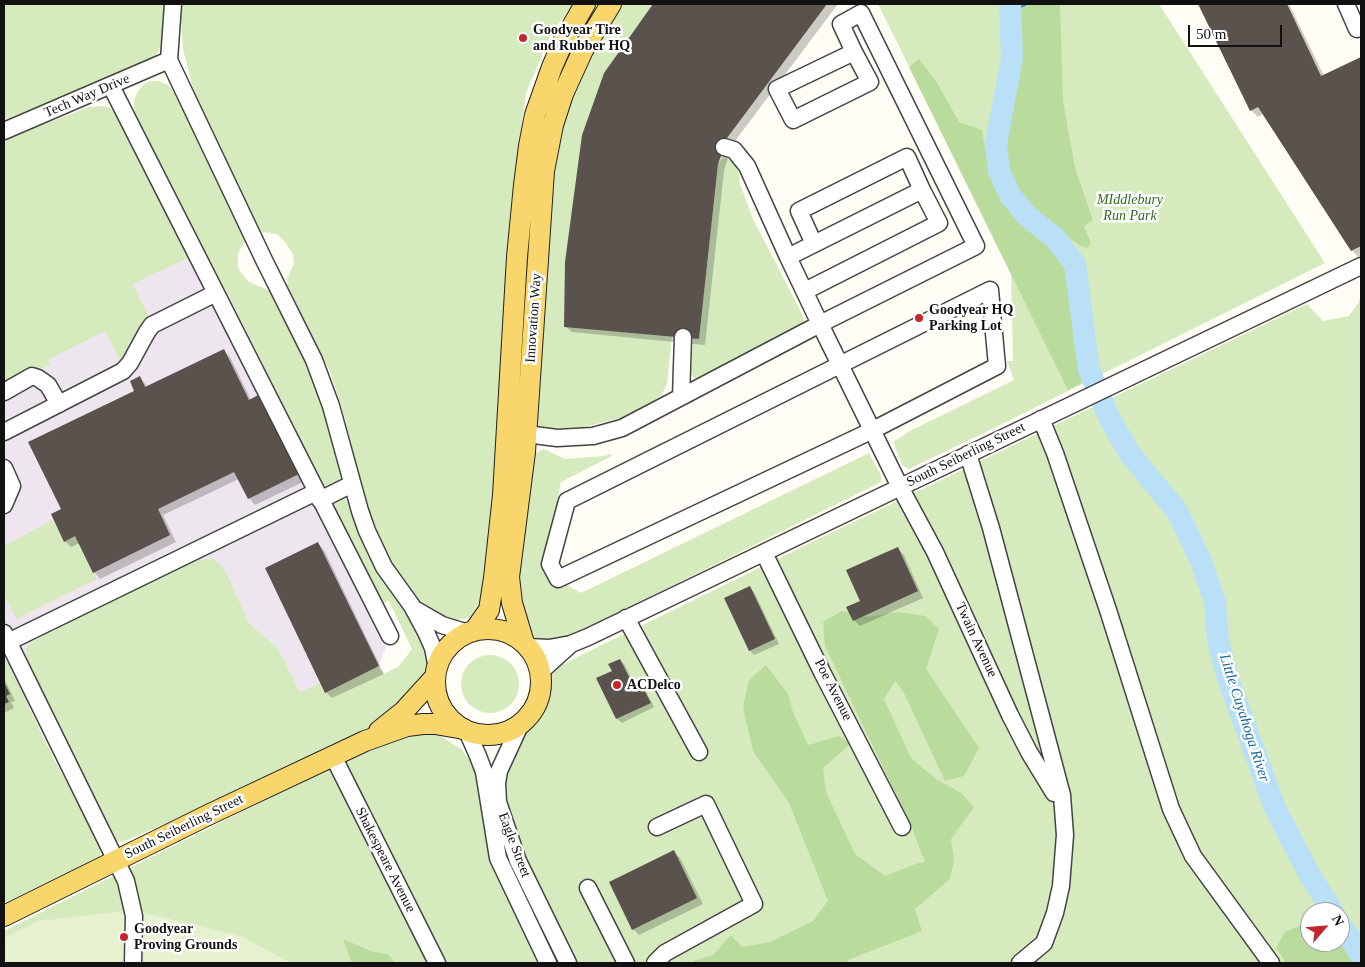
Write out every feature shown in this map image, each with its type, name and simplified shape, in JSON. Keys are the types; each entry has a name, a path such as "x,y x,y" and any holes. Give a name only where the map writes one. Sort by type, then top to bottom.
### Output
{"main road":[{"name":"Innovation Way","path":"471,632 489,610 494,578 503,495 517,257 529,146 535,115 552,66 584,4"},
{"name":"Innovation Way","path":"526,645 512,603 509,577 519,510 526,434 542,196 548,150 553,124 573,70 611,4"},
{"path":"483,629 501,630 526,645 534,657 540,672 541,686 538,700 531,713 521,723 508,731 494,735 478,734 465,730 451,720 442,708 436,693 436,673 440,660 450,644 471,632 483,629"},
{"name":"South Seiberling Street","path":"364,741 404,711 436,673"},
{"name":"South Seiberling Street","path":"4,916 364,741 407,726 422,724 435,724 465,730"}],"street":[{"path":"173,4 169,60 264,260 318,368 332,406 361,516 371,542 384,566 412,606 431,642 436,673"},
{"path":"1346,4 1357,29 1361,27"},
{"path":"526,434 557,438 593,436 622,428 820,324 976,246 861,13 856,9 840,24 870,82 793,120 777,89 854,52"},
{"name":"Tech Way Drive","path":"4,131 169,60"},
{"path":"111,86 390,636"},
{"name":"Twain Avenue","path":"724,147 734,150 747,166 820,324 900,486 935,552 1014,723 1054,793"},
{"path":"805,291 939,224 906,157 799,211 814,244"},
{"path":"788,257 922,190"},
{"name":"South Seiberling Street","path":"526,645 550,648 571,644 1361,266"},
{"path":"990,290 998,366 873,430 558,579 550,564 567,501 840,364 990,290"},
{"path":"4,432 123,371 130,363 152,325 216,293"},
{"path":"680,397 683,337"},
{"path":"4,392 32,376 48,385 59,404"},
{"path":"1041,419 1055,453 1108,610 1171,808 1193,856 1271,963"},
{"path":"968,454 992,528 1062,795 1064,835 1061,886 1055,913 1044,943 1020,963"},
{"path":"4,468 12,486 4,505"},
{"path":"133,963 134,916 126,881 6,638 318,496 352,484"},
{"name":"Poe Avenue","path":"764,553 822,672 902,827"},
{"path":"412,606 426,617 442,625 471,632"},
{"path":"626,618 699,752"},
{"name":"South Seiberling Street","path":"540,672 571,644"},
{"name":"Eagle Street","path":"521,723 499,771 497,789 499,808 518,861 568,963"},
{"name":"Eagle Street","path":"465,730 484,772 498,858 548,963"},
{"name":"Shakespeare Avenue","path":"333,756 437,963"},
{"path":"655,963 666,953 754,904 706,804 657,827"},
{"path":"588,888 626,963"}],"shaded area":[{"path":"103,106 111,108 121,120 386,647 378,667 325,693 300,692 278,648 249,623 228,576 212,558 192,561 29,643 29,707 4,719 4,140 89,107"}],"green space":[{"path":"4,4 165,4 164,38 156,56 140,66 4,120"},
{"path":"180,4 573,4 551,34 526,93 513,187 492,560 480,609 474,617 451,621 420,605 390,563 373,528 342,408 330,371 288,289 287,279 294,264 293,254 277,234 261,232 202,114 183,49"},
{"path":"619,4 654,4 604,73 582,135 672,336 667,384 662,394 653,402 621,418 572,430 556,428 546,430 540,428 536,423 548,219 555,161 567,109 586,59"},
{"name":"MIddlebury Run Park","path":"878,4 1159,4 1325,263 909,469 902,465 893,442 910,431 1014,380 1007,361 1013,361 1011,272"},
{"path":"1019,4 1060,4 1063,101 1075,168 1093,220 1084,226 1091,243 1087,248 1079,245 1039,215 1021,197 1008,176 1001,152 1002,134 1014,78 1017,38 1020,29"},
{"path":"919,59 936,81 959,122 982,130 988,164 1005,204 1030,229 1049,242 1064,258 1073,291 1071,309 1074,342 1082,383 1068,390 909,67"},
{"path":"150,81 158,81 168,85 181,101 191,126 246,240 238,253 238,267 249,282 273,292 321,394 342,475 341,484 326,491 137,118 134,100 143,85"},
{"path":"103,106 111,108 121,120 190,257 133,284 150,319 132,349 123,357 121,363 105,331 48,360 51,364 4,388 4,140 89,107"},
{"path":"726,158 735,163 739,173 740,184 753,219 804,321 800,327 698,379 694,378 691,374 693,338 699,339 718,164 722,159"},
{"path":"1361,292 1361,963 574,963 525,862 502,797 508,754 527,728 539,716 552,673 559,666 1307,304 1323,321 1349,316 1359,302"},
{"path":"544,449 565,459 610,454 612,456 561,482 543,572 581,593 869,453 881,475 881,482 565,639 541,641 533,636 525,627 513,583 533,454"},
{"path":"345,497 353,513 359,534 383,582 419,627 430,661 427,676 388,722 198,810 122,842 116,841 110,834 29,666 26,649 29,643 192,561 212,558 220,564 228,576 249,623 278,648 300,692 320,683 325,692 378,667 384,674 399,666 412,649 389,601 381,604 332,503"},
{"path":"53,520 64,541 75,536 97,579 16,619 4,594 4,546"},
{"path":"842,611 866,617 897,612 925,616 939,629 926,669 979,748 964,776 945,781 904,693 895,681 884,699 911,758 937,780 961,793 974,807 951,839 954,860 950,879 915,909 922,931 848,960 847,963 696,963 693,961 713,955 731,935 742,947 770,942 813,921 828,901 789,803 753,751 743,707 749,680 766,665 788,694 793,712 808,745 839,736 850,744 823,768 826,792 855,854 885,876 925,862 912,828 825,646 823,622"},
{"path":"490,655 501,657 511,663 517,673 519,684 517,695 511,705 501,711 490,713 479,711 469,705 463,695 461,684 463,673 469,663 479,657"},
{"path":"4,656 53,757 101,847 100,857 4,903"},
{"path":"417,733 436,733 461,749 472,763 543,963 4,963 4,931 307,779 401,737"},
{"name":"Goodyear Proving Grounds","path":"133,910 241,936 291,963 4,963 4,938 38,921"},
{"path":"1300,925 1300,952 1350,952 1350,932 1361,936 1361,963 1286,963 1276,948 1285,932"},
{"path":"343,939 373,952 388,954 395,963 352,963"}],"building":[{"path":"653,4 827,4 727,138 718,164 699,339 564,327 565,262 582,135 604,73"},
{"path":"1198,4 1287,4 1321,76 1361,57 1361,246 1351,251 1258,107 1250,111"},
{"path":"224,349 249,400 260,394 299,474 248,499 234,472 158,509 170,535 93,573 75,536 64,542 51,514 61,509 28,442 134,391 130,381 140,376 145,387"},
{"path":"318,542 379,666 325,693 265,568"},
{"path":"898,547 918,591 853,621 846,607 860,601 846,570"},
{"path":"750,586 775,639 749,651 724,598"},
{"path":"620,659 633,685 640,682 651,703 616,719 596,678 612,671 608,664"},
{"path":"4,682 10,694 6,696 9,702 4,704"},
{"path":"674,850 697,898 632,930 609,882"}],"waterway":[{"name":"Little Cuyahoga River","path":"1010,4 1012,58 996,144 999,171 1010,195 1027,216 1055,238 1075,264 1089,370 1109,417 1130,454 1177,511 1201,561 1215,602 1218,640 1227,675 1274,806 1309,874 1327,902"},
{"path":"1010,11 1025,4"},
{"name":"Little Cuyahoga River","path":"1350,938 1361,955"}],"place":[{"name":"Goodyear Tire and Rubber HQ","path":"523,38"},
{"name":"Goodyear HQ Parking Lot","path":"919,318"},
{"name":"ACDelco","path":"617,685"},
{"name":"Goodyear Proving Grounds","path":"124,937"}]}
